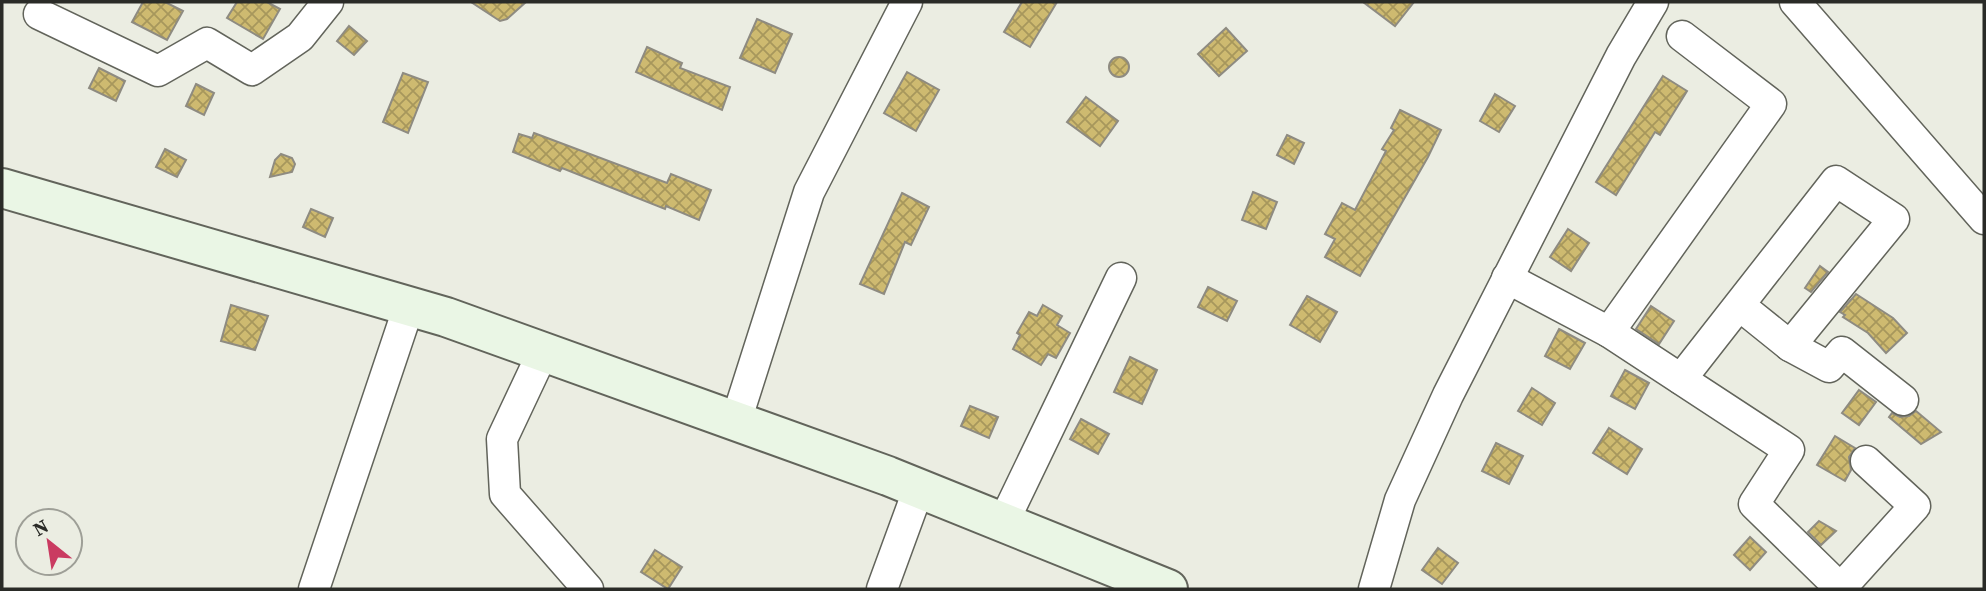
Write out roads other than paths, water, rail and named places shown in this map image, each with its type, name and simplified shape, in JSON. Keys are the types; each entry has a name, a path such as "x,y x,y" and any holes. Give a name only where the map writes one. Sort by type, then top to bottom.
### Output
{"main road":[{"path":"2,188 409,306 543,352 1004,521 1111,578 1168,589"}],"street":[{"path":"38,13 158,71 207,43 252,70 300,37 328,2"},
{"path":"736,421 809,192 907,2"},
{"path":"1374,589 1400,500 1448,395 1621,56 1653,2"},
{"path":"1795,2 1984,219"},
{"path":"1609,332 1771,104 1682,36"},
{"path":"1681,379 1836,181 1894,219 1790,346"},
{"path":"1004,521 1121,278"},
{"path":"1507,278 1609,332 1789,450 1754,505 1840,589 1915,506 1866,461"},
{"path":"1739,304 1790,346 1829,367 1842,352 1903,400"},
{"path":"314,589 409,306"},
{"path":"543,352 502,439 505,494 587,589"},
{"path":"882,589 919,488"}]}
